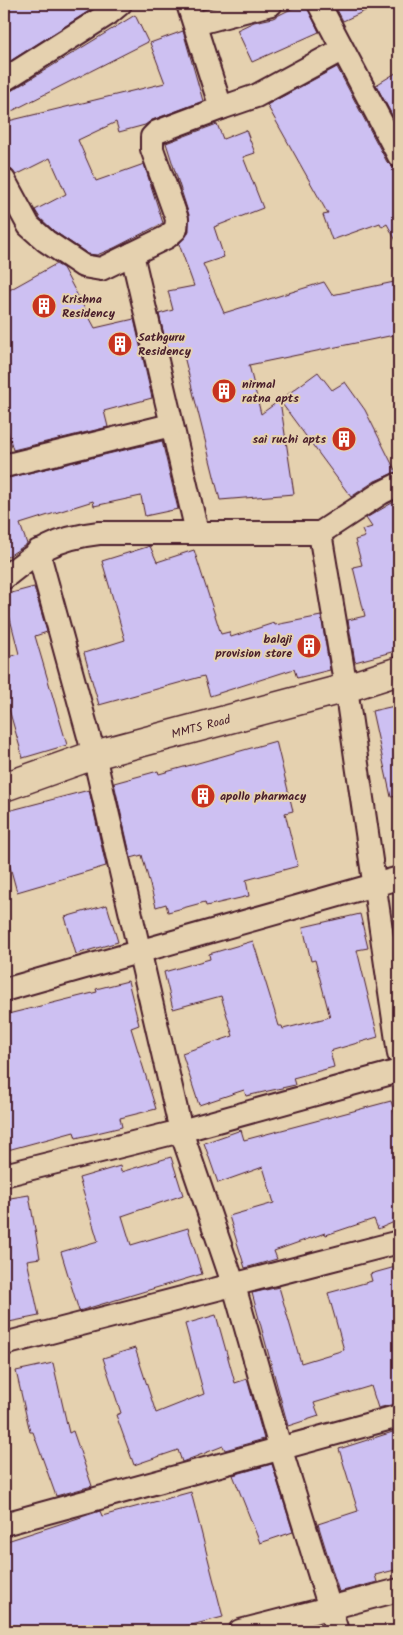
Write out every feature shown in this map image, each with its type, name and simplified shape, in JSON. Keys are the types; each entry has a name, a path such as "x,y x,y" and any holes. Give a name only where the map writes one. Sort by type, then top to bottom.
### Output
{"main road":[{"name":"MMTS Road","path":"4,787 94,755 346,688 399,671"}],"street":[{"path":"4,80 38,60 120,4"},
{"path":"221,108 191,14 271,4"},
{"path":"319,4 341,50 399,156"},
{"path":"4,180 29,226 46,241 83,266 101,269 168,237 176,230 177,218 152,149 152,137 157,132 256,96 341,50"},
{"path":"132,254 196,532"},
{"path":"4,466 171,425"},
{"path":"4,578 38,551 76,535 91,533 196,532 320,533 381,493 399,484"},
{"path":"320,533 346,688 399,1054"},
{"path":"38,551 94,755 181,1131 234,1286 280,1447 337,1631"},
{"path":"4,990 139,954 399,878"},
{"path":"4,1175 181,1131 399,1071"},
{"path":"4,1344 399,1242"},
{"path":"4,1524 399,1416"},
{"path":"240,1631 399,1590"}],"building":[{"path":"4,4 100,4 4,65"},
{"path":"301,4 306,4 319,32 252,62 237,30 254,22 273,18"},
{"path":"334,4 380,4 343,21"},
{"path":"135,15 148,42 4,115 4,93 11,91"},
{"path":"183,31 203,101 152,120 145,125 119,132 116,122 78,140 96,181 144,164 163,223 114,248 97,255 88,254 54,231 40,218 35,210 66,194 50,158 16,175 11,169 4,167 4,122 165,83 150,43"},
{"path":"337,67 387,162 392,167 399,169 399,246 387,224 382,227 380,223 332,240 323,215 328,214 267,105"},
{"path":"399,71 399,128 376,85"},
{"path":"217,124 223,139 246,130 255,153 243,157 263,208 214,227 224,257 203,264 224,313 324,282 332,295 399,281 399,334 249,365 261,414 318,372 332,390 345,382 365,410 396,472 375,481 351,497 280,401 294,494 220,500 183,352 169,355 159,314 173,310 168,291 194,286 179,244 189,231 189,215 166,143"},
{"path":"56,264 63,268 95,328 134,319 152,398 104,411 108,427 13,450 4,418 4,293"},
{"path":"162,441 178,509 145,516 141,496 94,506 93,501 20,524 27,544 4,559 4,479"},
{"path":"399,499 399,650 355,662 348,620 365,616 353,567 362,565 355,540 365,537 362,530 372,527 366,518"},
{"path":"150,546 157,562 194,550 221,634 229,632 231,637 274,623 275,625 321,616 330,670 297,678 294,669 210,696 204,676 99,705 84,653 125,640 102,561"},
{"path":"34,587 47,632 35,636 67,745 23,758 4,692 4,658 19,654 4,595"},
{"path":"399,705 399,796 391,797 372,711"},
{"path":"276,741 293,811 285,813 298,866 246,880 249,896 206,906 205,902 168,912 166,904 156,907 142,855 131,858 114,783 158,771 159,774"},
{"path":"89,790 106,866 17,892 4,845 4,812"},
{"path":"107,905 118,942 76,954 65,917"},
{"path":"360,914 368,948 357,950 378,1037 330,1051 334,1067 293,1078 295,1085 246,1096 244,1090 199,1105 182,1053 233,1036 221,996 173,1009 164,972 210,959 209,954 253,941 279,1026 282,1026 283,1029 330,1017 315,960 311,961 303,927"},
{"path":"128,981 139,1025 131,1028 156,1109 120,1118 122,1127 76,1138 74,1132 4,1151 4,1015 97,992 96,989"},
{"path":"391,1101 399,1128 399,1220 378,1229 374,1219 326,1235 325,1233 274,1251 277,1259 245,1268 229,1216 274,1203 263,1167 218,1183 204,1143 241,1130 244,1140"},
{"path":"171,1157 183,1195 122,1216 131,1245 188,1228 202,1274 79,1311 61,1252 98,1241 79,1178 120,1166 121,1172"},
{"path":"29,1195 40,1258 27,1260 39,1316 4,1323 4,1199"},
{"path":"399,1266 399,1403 378,1408 371,1386 314,1403 319,1416 288,1426 252,1293 279,1287 301,1363 344,1350 328,1293 372,1281 370,1274"},
{"path":"216,1315 235,1383 247,1379 264,1439 225,1450 223,1446 182,1462 178,1450 134,1465 116,1415 121,1413 103,1358 135,1348 156,1413 204,1394 185,1324"},
{"path":"53,1363 69,1433 73,1431 92,1486 56,1496 33,1432 30,1432 16,1371"},
{"path":"399,1430 399,1569 375,1575 377,1582 339,1592 318,1524 358,1511 339,1449"},
{"path":"272,1464 293,1532 260,1543 233,1475"},
{"path":"191,1492 223,1617 168,1631 4,1631 4,1542 100,1511 102,1516"}],"place":[{"name":"Krishna Residency","path":"44,306"},
{"name":"Sathguru Residency","path":"120,344"},
{"name":"nirmal ratna apts","path":"224,391"},
{"name":"sai ruchi apts","path":"344,439"},
{"name":"balaji provision store","path":"309,646"},
{"name":"apollo pharmacy","path":"203,796"}]}
